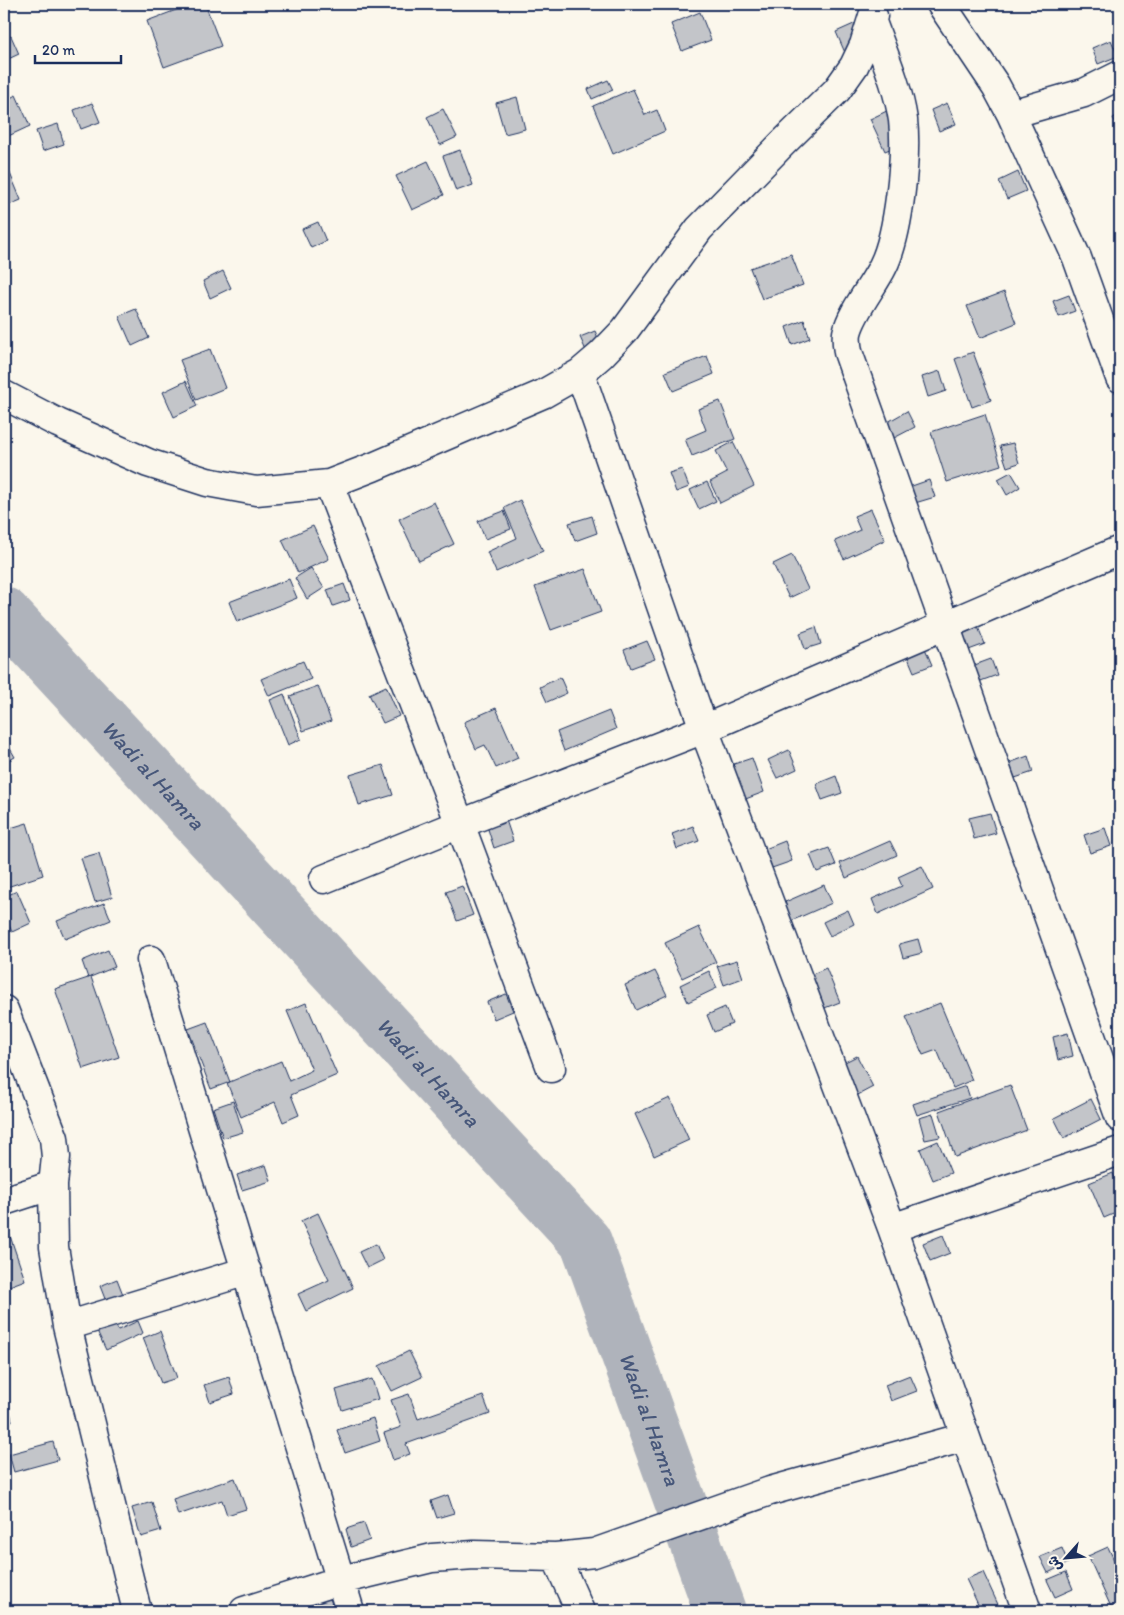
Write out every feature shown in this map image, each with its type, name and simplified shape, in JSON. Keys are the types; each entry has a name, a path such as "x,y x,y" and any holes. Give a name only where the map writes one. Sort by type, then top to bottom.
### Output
{"street":[{"path":"941,4 996,86 1011,114 1076,258 1120,378"},
{"path":"4,395 58,423 148,463 207,482 256,491 329,484 542,394 580,373 601,356 625,330 699,229 842,85 864,45 873,13"},
{"path":"873,13 898,96 903,120 902,180 892,239 884,265 855,314 847,332 848,352 1120,1118"},
{"path":"1011,114 1084,93 1120,75"},
{"path":"580,373 704,729 892,1228 1027,1611"},
{"path":"329,484 460,824 551,1068"},
{"path":"324,879 704,729 945,627 1120,550"},
{"path":"151,960 350,1611"},
{"path":"4,1010 54,1138 56,1157 53,1185 54,1246 68,1326 137,1611"},
{"path":"892,1228 1120,1151"},
{"path":"4,1201 53,1185"},
{"path":"68,1326 247,1271"},
{"path":"244,1611 341,1580 432,1558 453,1555 556,1557 594,1553 770,1491 965,1437"},
{"path":"556,1557 580,1611"}],"building":[{"path":"192,4 205,4 221,46 164,67 147,21"},
{"path":"700,12 711,40 682,51 671,24"},
{"path":"856,23 873,62 853,71 836,32"},
{"path":"11,36 19,54 4,61 4,39"},
{"path":"1111,40 1118,56 1098,64 1092,48"},
{"path":"608,80 613,90 592,99 588,89"},
{"path":"633,89 645,115 657,110 665,131 613,154 593,106"},
{"path":"16,95 30,126 4,138 4,101"},
{"path":"517,97 525,129 505,134 496,103"},
{"path":"92,103 100,122 81,129 74,110"},
{"path":"947,103 956,124 939,131 931,110"},
{"path":"443,109 457,137 440,145 427,117"},
{"path":"891,109 906,142 885,151 870,119"},
{"path":"1120,114 1120,131 1113,118"},
{"path":"58,124 64,144 43,151 36,131"},
{"path":"460,150 473,185 456,191 443,156"},
{"path":"4,159 21,200 4,207"},
{"path":"428,161 444,195 412,210 396,176"},
{"path":"1018,172 1026,191 1007,199 999,181"},
{"path":"318,222 326,241 311,248 302,229"},
{"path":"791,254 803,285 762,299 750,268"},
{"path":"223,271 231,288 210,298 203,281"},
{"path":"1004,292 1016,323 980,338 967,306"},
{"path":"1069,295 1075,311 1059,317 1053,301"},
{"path":"136,309 149,338 132,346 119,316"},
{"path":"804,320 810,338 792,345 786,327"},
{"path":"595,331 602,347 587,353 580,337"},
{"path":"210,349 225,388 196,400 180,360"},
{"path":"973,352 991,400 972,407 955,359"},
{"path":"707,356 714,374 673,391 665,372"},
{"path":"940,371 946,391 928,397 922,377"},
{"path":"186,381 197,406 174,417 163,392"},
{"path":"720,401 735,439 692,456 685,439 706,430 698,409"},
{"path":"907,411 915,427 894,438 886,423"},
{"path":"985,414 1001,465 947,482 931,432"},
{"path":"733,442 754,486 720,503 710,482 727,473 716,451"},
{"path":"1013,443 1019,463 1007,467 1000,446"},
{"path":"682,469 689,487 676,492 669,473"},
{"path":"1011,472 1020,487 1007,495 998,479"},
{"path":"929,480 935,497 915,503 909,487"},
{"path":"707,482 716,501 699,509 690,490"},
{"path":"520,500 543,551 496,572 487,552 517,538 504,508"},
{"path":"434,502 454,544 419,561 399,519"},
{"path":"871,509 885,540 844,559 835,541 860,530 854,516"},
{"path":"504,511 511,529 485,539 478,521"},
{"path":"592,516 597,533 575,541 569,523"},
{"path":"313,526 329,559 298,573 282,540"},
{"path":"792,555 808,589 789,598 773,564"},
{"path":"311,568 324,588 307,599 295,578"},
{"path":"585,569 601,612 551,630 535,587"},
{"path":"289,579 297,598 237,622 229,602"},
{"path":"344,584 350,600 333,606 327,590"},
{"path":"816,627 821,644 805,649 800,633"},
{"path":"978,627 985,644 966,651 960,635"},
{"path":"647,641 655,659 631,668 624,650"},
{"path":"924,646 932,665 914,672 906,653"},
{"path":"991,659 997,675 978,682 972,666"},
{"path":"303,661 311,679 269,696 261,679"},
{"path":"560,677 567,693 547,702 540,687"},
{"path":"318,686 331,721 303,731 290,696"},
{"path":"386,686 399,716 383,723 369,694"},
{"path":"284,694 301,739 288,745 270,700"},
{"path":"496,708 518,758 496,768 485,745 476,749 464,722"},
{"path":"609,711 616,729 564,751 557,732"},
{"path":"4,740 15,757 4,763"},
{"path":"789,750 797,769 777,778 768,760"},
{"path":"1028,756 1033,772 1015,778 1009,763"},
{"path":"752,758 764,792 743,800 731,765"},
{"path":"383,765 393,795 359,805 350,775"},
{"path":"836,776 842,793 822,800 816,784"},
{"path":"990,813 996,833 974,839 969,818"},
{"path":"506,820 513,841 494,848 487,826"},
{"path":"27,823 43,875 4,888 4,830"},
{"path":"693,826 699,841 677,849 672,834"},
{"path":"1105,828 1111,846 1090,853 1084,835"},
{"path":"785,841 792,861 772,868 765,849"},
{"path":"890,841 897,855 846,878 840,863"},
{"path":"829,848 836,865 817,872 810,855"},
{"path":"99,853 112,897 95,902 81,858"},
{"path":"922,866 933,889 878,914 872,899 902,886 898,877"},
{"path":"824,885 832,903 791,921 783,903"},
{"path":"462,886 473,915 457,921 446,892"},
{"path":"17,891 31,923 12,932 4,914 4,897"},
{"path":"104,903 111,920 65,939 57,921"},
{"path":"848,910 854,924 830,936 823,922"},
{"path":"699,927 716,962 682,978 665,943"},
{"path":"918,939 922,953 903,958 899,944"},
{"path":"108,950 115,967 88,978 82,961"},
{"path":"737,960 743,978 724,985 717,966"},
{"path":"826,968 840,1002 822,1009 808,976"},
{"path":"655,971 667,995 636,1010 625,985"},
{"path":"709,971 717,988 688,1002 680,985"},
{"path":"91,977 119,1057 83,1069 55,989"},
{"path":"506,994 513,1011 494,1019 487,1002"},
{"path":"306,1003 337,1075 291,1095 299,1115 283,1122 275,1102 241,1117 227,1083 281,1061 289,1081 312,1070 287,1011"},
{"path":"940,1003 972,1080 953,1088 937,1050 923,1055 906,1017"},
{"path":"725,1007 732,1024 714,1032 707,1015"},
{"path":"207,1022 230,1082 211,1089 188,1029"},
{"path":"1068,1033 1073,1056 1058,1060 1053,1037"},
{"path":"857,1056 873,1087 856,1096 839,1065"},
{"path":"1010,1085 1027,1130 955,1157 939,1111"},
{"path":"966,1086 970,1098 917,1115 913,1104"},
{"path":"670,1098 689,1140 654,1156 635,1114"},
{"path":"1091,1099 1101,1119 1064,1138 1054,1118"},
{"path":"233,1101 243,1132 223,1138 213,1108"},
{"path":"933,1114 940,1137 925,1140 919,1118"},
{"path":"938,1141 951,1173 933,1180 920,1149"},
{"path":"266,1165 271,1181 242,1190 237,1175"},
{"path":"1113,1173 1120,1191 1120,1211 1104,1218 1089,1183"},
{"path":"318,1213 353,1288 306,1311 298,1294 329,1280 301,1221"},
{"path":"8,1230 25,1280 4,1288 4,1232"},
{"path":"943,1235 950,1253 930,1261 923,1243"},
{"path":"376,1244 383,1260 367,1268 359,1252"},
{"path":"117,1279 124,1297 107,1304 100,1286"},
{"path":"108,1308 118,1330 138,1321 143,1333 106,1350 90,1316"},
{"path":"160,1331 177,1378 161,1383 143,1338"},
{"path":"409,1351 422,1377 392,1391 379,1366"},
{"path":"910,1375 917,1391 891,1401 885,1385"},
{"path":"229,1377 234,1394 210,1402 204,1385"},
{"path":"372,1379 378,1399 342,1410 336,1390"},
{"path":"409,1394 418,1419 483,1396 490,1414 406,1444 410,1454 393,1460 384,1433 401,1427 391,1400"},
{"path":"8,1402 12,1421 4,1423 4,1403"},
{"path":"373,1418 380,1441 345,1453 337,1430"},
{"path":"53,1442 58,1460 14,1472 9,1454"},
{"path":"235,1478 246,1509 227,1515 222,1500 178,1515 173,1499"},
{"path":"448,1495 454,1513 437,1518 431,1501"},
{"path":"152,1502 161,1531 141,1537 132,1508"},
{"path":"364,1523 370,1540 351,1547 346,1529"},
{"path":"1108,1547 1120,1573 1120,1603 1111,1607 1088,1556"},
{"path":"1062,1548 1068,1563 1048,1573 1040,1557"},
{"path":"983,1572 1001,1611 981,1611 966,1579"},
{"path":"1066,1572 1073,1589 1055,1597 1047,1580"},
{"path":"328,1591 333,1608 314,1611 309,1598"}],"waterway":[{"name":"Wadi al Hamra","path":"4,613 586,1242 720,1611"}]}
